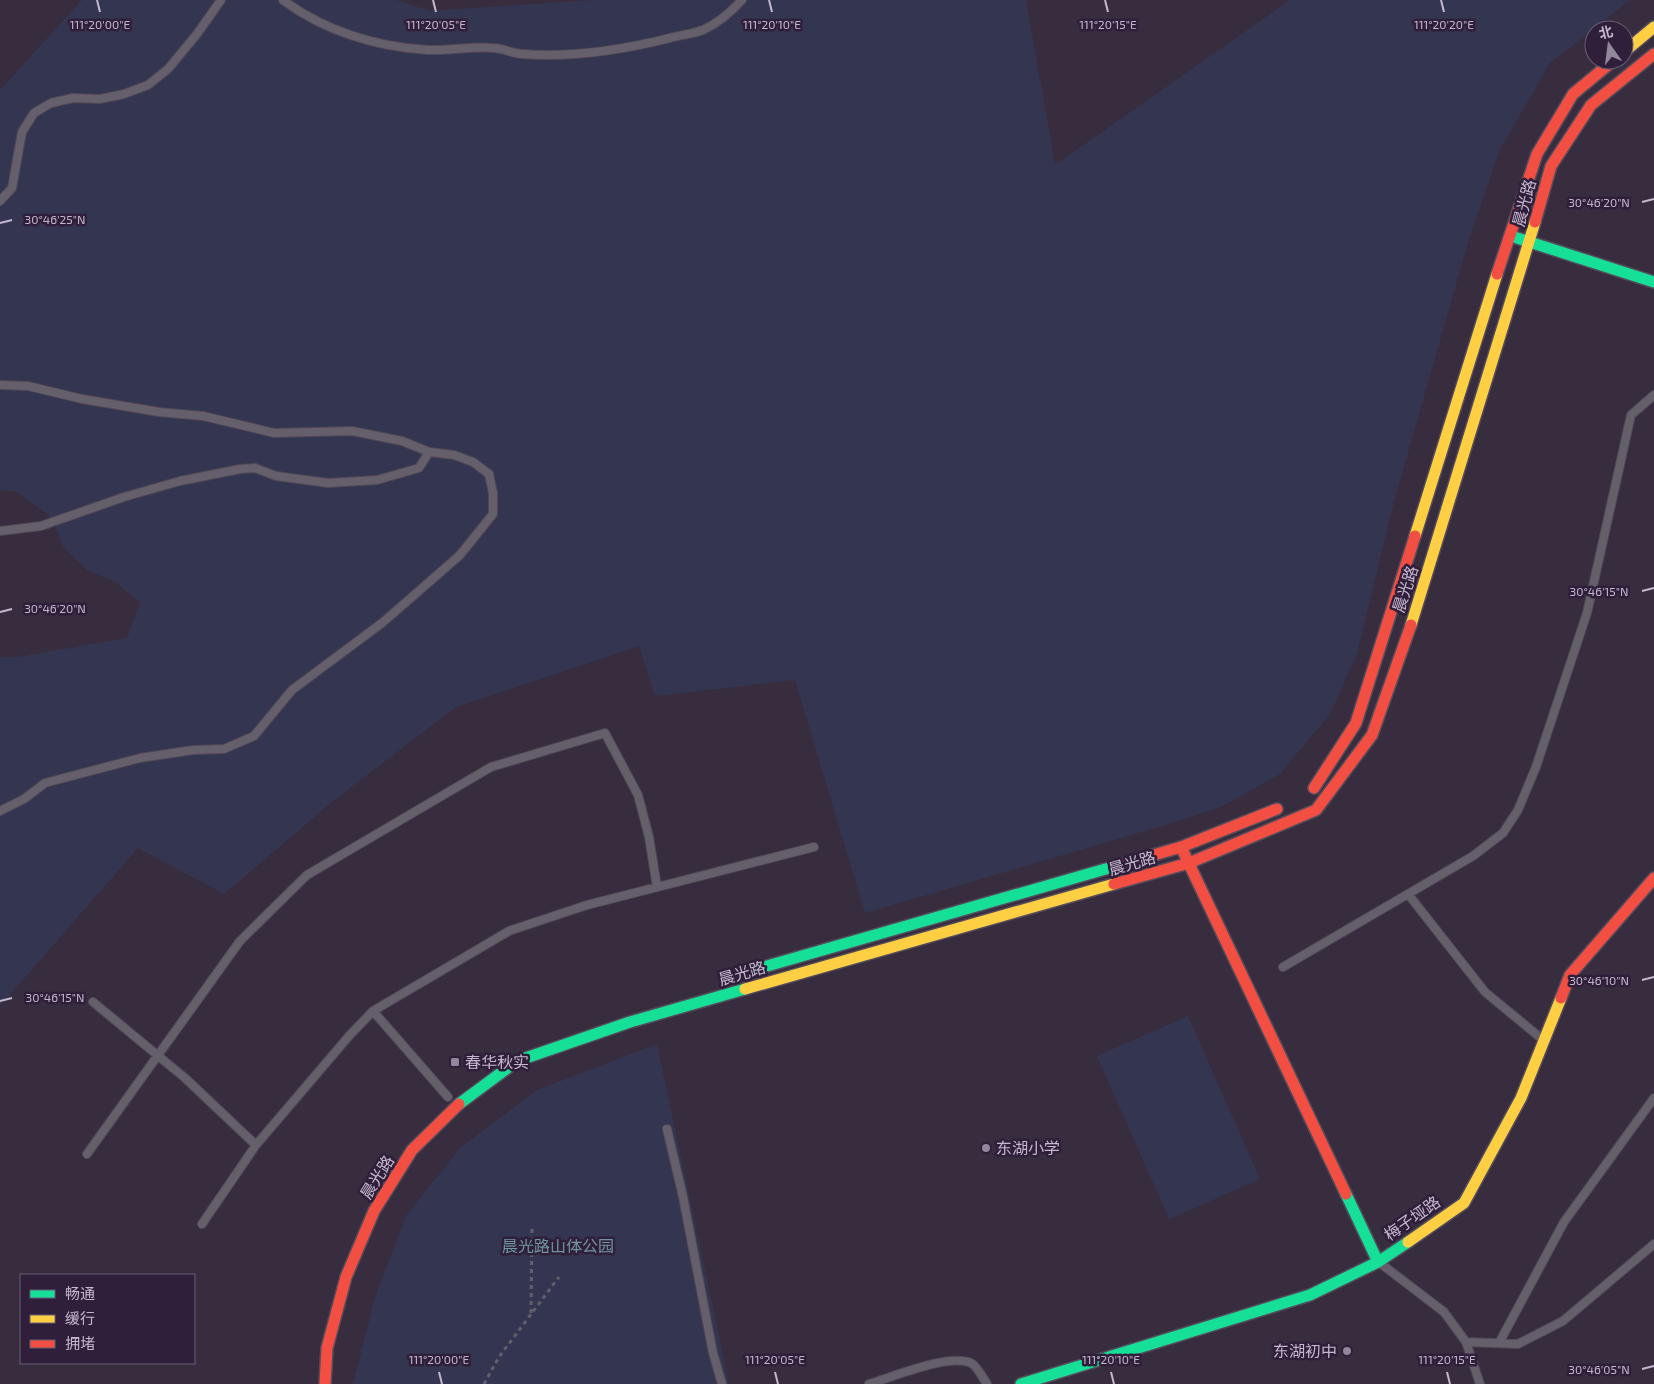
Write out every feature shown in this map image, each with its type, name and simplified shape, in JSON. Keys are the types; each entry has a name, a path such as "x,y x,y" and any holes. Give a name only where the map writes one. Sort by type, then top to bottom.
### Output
{"main road":[{"path":"1634,44 1654,27"},
{"name":"晨光路","path":"325,1384 327,1348 346,1277 374,1211 412,1150 457,1105 517,1061 630,1022 1189,864 1316,810 1372,735 1418,604 1530,242 1551,166 1590,105 1654,54"},
{"name":"晨光路","path":"1309,797 1356,724 1509,235 1537,154 1573,94 1602,70"},
{"path":"1509,235 1654,282"},
{"name":"晨光路","path":"756,969 1181,847 1290,804"},
{"path":"1181,847 1378,1262"},
{"name":"梅子垭路","path":"1021,1384 1038,1381 1310,1295 1378,1262 1464,1202 1521,1098 1570,975 1654,878"}],"lane":[{"path":"0,201 12,188 22,132 34,113 51,103 73,98 100,99 124,94 148,85 168,69 197,34 221,0"},
{"path":"283,0 300,13 350,36 392,46 430,50 494,48 521,54 612,51 703,30 730,13 742,0"},
{"path":"0,385 28,386 82,399 159,412 203,416 274,432 352,431 402,441 428,452 454,455 473,462 489,474 493,493 493,514 460,555 382,623 292,690 254,736 224,750 193,750 140,758 45,783 24,799 0,811"},
{"path":"1283,967 1473,856 1503,832 1518,810 1536,767 1587,613 1631,415 1654,395"},
{"path":"0,531 40,526 133,495 240,468 255,468 276,476 328,483 377,480 419,468 428,452"},
{"path":"87,1154 240,941 307,875 491,767 605,733 638,795 649,837 657,887"},
{"path":"202,1224 256,1145 349,1036 373,1011 509,931 587,905 814,847"},
{"path":"1408,894 1485,992 1544,1040"},
{"path":"93,1002 185,1078 256,1145"},
{"path":"373,1011 448,1097"},
{"path":"1499,1343 1564,1222 1654,1098"},
{"path":"667,1130 685,1207 713,1353 722,1384"},
{"path":"1466,1342 1518,1344 1563,1321 1654,1244"},
{"path":"1378,1262 1444,1312 1466,1342 1480,1384"},
{"path":"869,1384 938,1363 958,1359 973,1364 987,1384"}],"path":[{"path":"531,1314 532,1226"},
{"path":"484,1384 499,1357 559,1277"}],"green space":[{"path":"82,0 396,0 430,11 592,0 1026,0 1055,165 1290,0 1630,0 1605,20 1584,20 1584,36 1550,63 1500,149 1469,239 1393,505 1357,654 1330,714 1280,774 1223,806 1172,823 865,913 795,680 655,696 639,646 456,707 333,801 224,894 138,848 0,1006 0,657 18,657 127,638 140,602 114,581 88,571 63,547 53,519 18,492 0,490 0,90"},
{"path":"1188,1016 1260,1179 1169,1219 1097,1056"},
{"name":"晨光路山体公园","path":"657,1044 729,1384 353,1384 375,1297 406,1216 461,1147 537,1090"}],"traffic: fast":[{"path":"1514,237 1654,282"},
{"path":"767,966 1123,864"},
{"path":"459,1104 517,1061 630,1022 745,989"},
{"path":"1346,1194 1378,1262"},
{"path":"1021,1384 1310,1295 1378,1262 1408,1242"}],"traffic: slow":[{"path":"1634,44 1654,27"},
{"path":"1411,625 1535,222"},
{"path":"1415,536 1497,274"},
{"path":"745,989 1114,884"},
{"path":"1408,1242 1464,1203 1521,1098 1561,998"}],"traffic: jam":[{"path":"1535,222 1551,166 1591,105 1654,54"},
{"path":"1497,274 1537,154 1573,94 1602,70"},
{"path":"1314,788 1356,723 1415,536"},
{"path":"1114,884 1189,863 1316,810 1372,735 1411,625"},
{"path":"1123,864 1181,847 1277,809"},
{"path":"1182,849 1346,1194"},
{"path":"1561,998 1570,975 1654,878"},
{"path":"325,1384 327,1348 346,1277 374,1211 412,1150 459,1104"}],"place":[{"name":"春华秋实","path":"455,1062"},
{"name":"东湖小学","path":"986,1148"},
{"name":"东湖初中","path":"1347,1351"}]}
